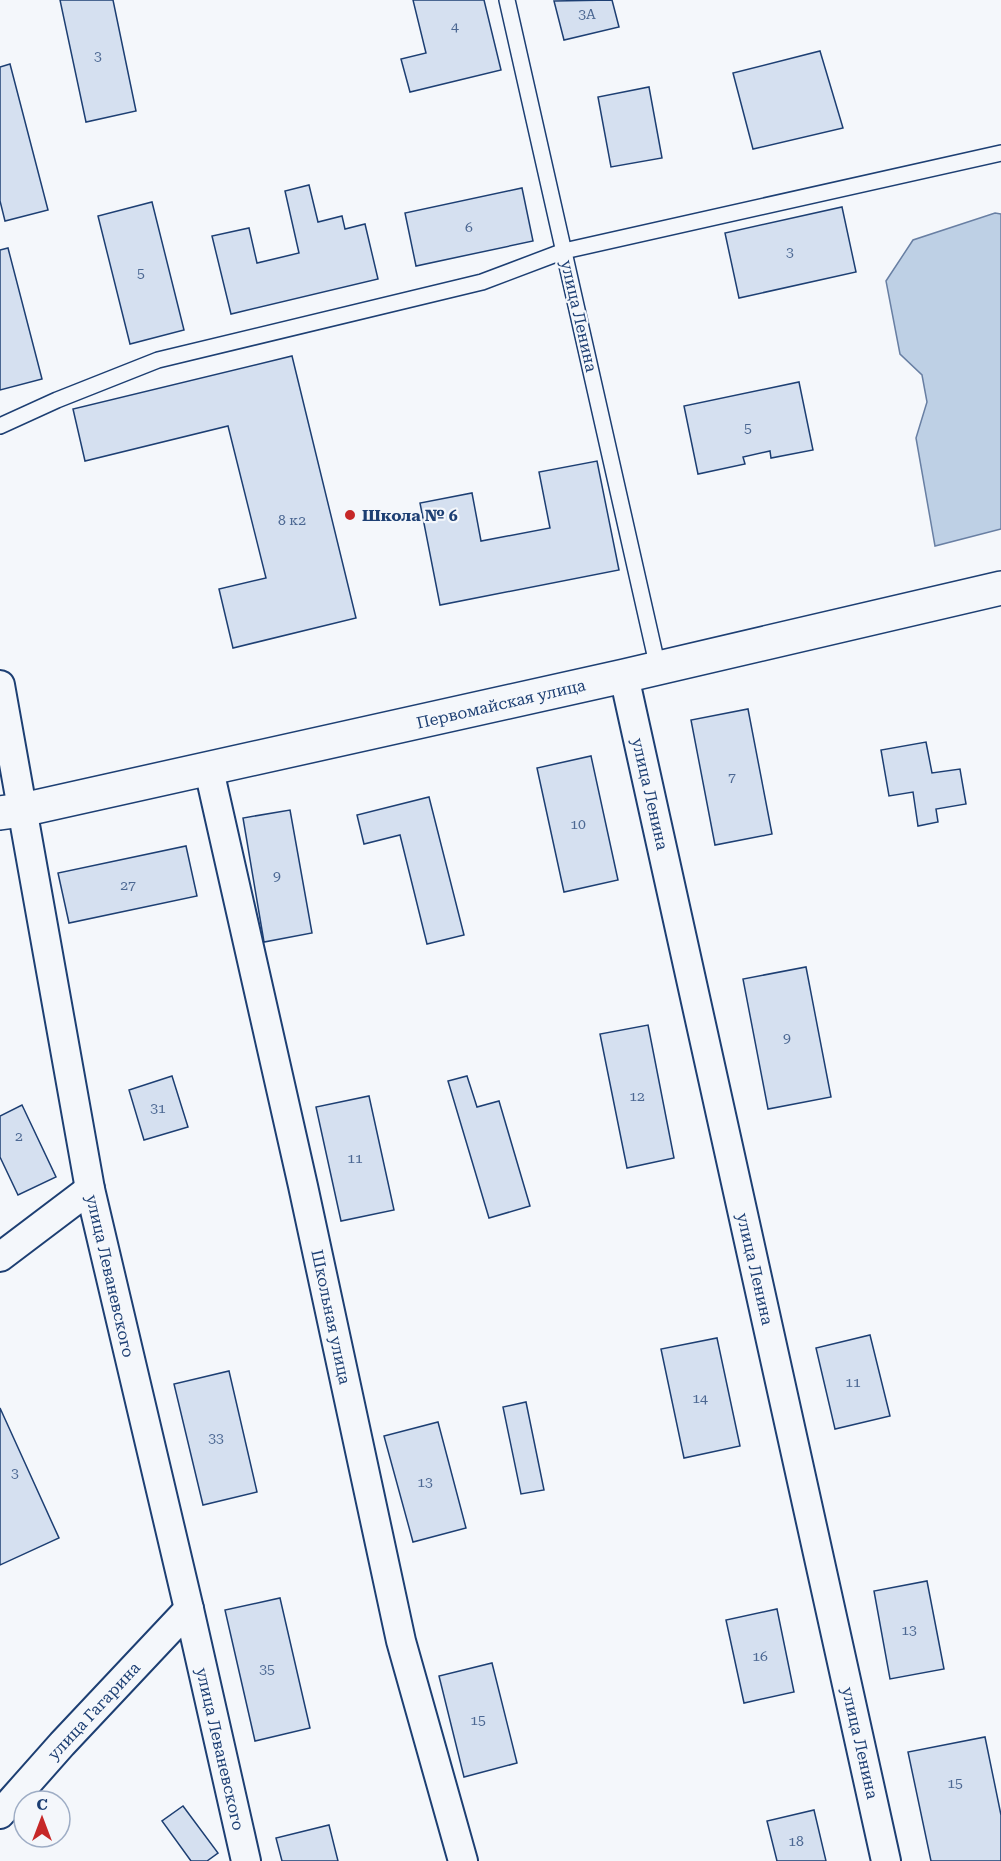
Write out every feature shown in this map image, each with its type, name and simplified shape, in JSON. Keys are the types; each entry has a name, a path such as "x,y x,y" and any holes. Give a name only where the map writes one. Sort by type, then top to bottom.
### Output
{"main road":[{"name":"Первомайская улица","path":"11,812 209,770 1001,588"}],"street":[{"name":"улица Ленина","path":"624,676 886,1861"},
{"name":"улица Леваневского","path":"0,685 11,812 90,1189 246,1861"},
{"name":"Школьная улица","path":"209,770 303,1186 401,1641 463,1861"},
{"path":"0,1257 90,1189"},
{"name":"улица Гагарина","path":"0,1814 62,1744 189,1609"}],"lane":[{"name":"улица Ленина","path":"507,0 658,668"},
{"path":"0,426 57,400 158,360 482,282 564,251 1001,153"}],"water":[{"path":"995,213 1001,214 1001,529 935,546 916,438 927,402 922,375 900,354 886,281 913,240"}],"building":[{"path":"60,0 113,0 136,111 86,122"},
{"path":"413,0 484,0 501,70 410,92 401,59 426,53"},
{"path":"612,0 619,27 564,40 554,1"},
{"path":"820,51 843,128 753,149 733,73"},
{"path":"10,64 48,210 5,221 0,201 0,67"},
{"path":"649,87 662,158 611,167 598,97"},
{"path":"309,185 318,222 342,216 345,229 365,224 378,279 231,314 212,236 249,228 257,263 299,253 285,191"},
{"path":"522,188 533,241 416,266 405,213"},
{"path":"152,202 184,330 130,344 98,216"},
{"path":"842,207 856,272 739,298 725,233"},
{"path":"8,248 42,379 0,390 0,250"},
{"path":"292,356 356,618 233,648 219,589 266,578 228,426 85,461 73,409"},
{"path":"799,382 813,450 771,458 770,451 743,457 745,464 698,474 684,406"},
{"path":"597,461 619,570 440,605 420,503 472,493 481,541 550,528 539,472"},
{"path":"748,709 772,834 715,845 691,720"},
{"path":"926,742 932,773 960,769 966,804 936,809 938,822 918,826 913,792 889,796 881,750"},
{"path":"591,756 618,880 564,892 537,768"},
{"path":"429,797 464,935 427,944 400,835 364,844 357,815"},
{"path":"290,810 312,933 264,942 243,818"},
{"path":"186,846 197,896 69,923 58,873"},
{"path":"806,967 831,1097 768,1109 743,979"},
{"path":"648,1025 674,1158 627,1168 600,1034"},
{"path":"172,1076 188,1127 144,1140 129,1090"},
{"path":"467,1076 477,1107 499,1101 530,1206 489,1218 448,1081"},
{"path":"369,1096 394,1210 341,1221 316,1107"},
{"path":"22,1105 56,1177 18,1195 0,1157 0,1116"},
{"path":"870,1335 890,1416 835,1429 816,1348"},
{"path":"717,1338 740,1446 684,1458 661,1349"},
{"path":"229,1371 257,1492 203,1505 174,1384"},
{"path":"526,1402 544,1490 521,1494 503,1407"},
{"path":"0,1408 59,1538 0,1565"},
{"path":"438,1422 466,1528 413,1542 384,1436"},
{"path":"927,1581 944,1669 890,1679 874,1591"},
{"path":"280,1598 310,1728 255,1741 225,1610"},
{"path":"777,1609 794,1692 744,1703 726,1620"},
{"path":"492,1663 517,1763 464,1777 439,1676"},
{"path":"985,1737 1001,1815 1001,1861 931,1861 908,1752"},
{"path":"183,1806 218,1853 207,1861 191,1861 162,1821"},
{"path":"814,1810 826,1861 777,1861 767,1821"},
{"path":"329,1825 338,1861 282,1861 276,1838"}],"place":[{"name":"Школа № 6","path":"350,515"}]}
